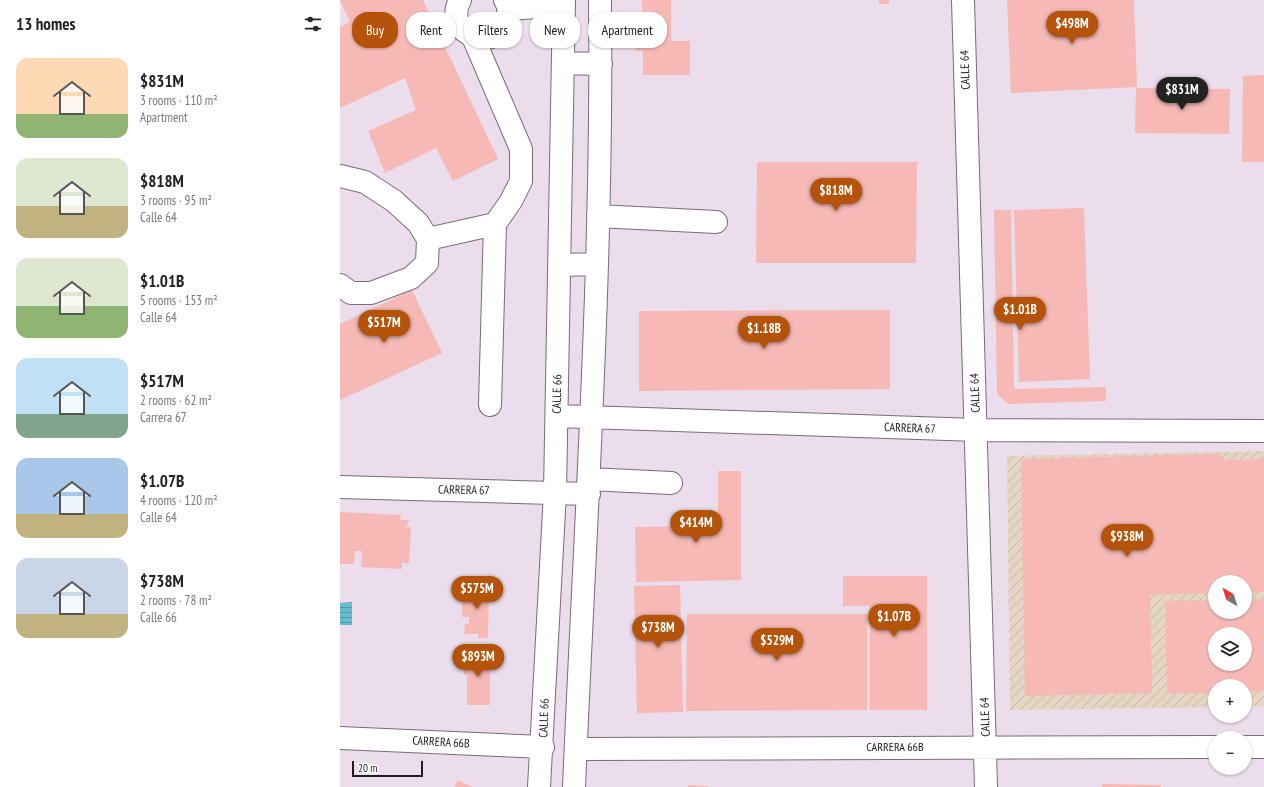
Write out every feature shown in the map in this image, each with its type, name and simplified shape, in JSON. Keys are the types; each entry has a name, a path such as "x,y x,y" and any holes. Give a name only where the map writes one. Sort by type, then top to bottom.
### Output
{"street":[{"path":"507,4 529,0"},
{"path":"574,787 584,604 597,264 601,64 600,0"},
{"name":"CALLE 64","path":"963,0 986,787"},
{"path":"458,1 457,20 464,30"},
{"path":"507,4 564,3"},
{"name":"CALLE 66","path":"540,786 555,492 564,3"},
{"path":"478,48 521,149 521,181 511,201 495,224 490,405"},
{"path":"563,63 601,64"},
{"path":"340,176 365,182 394,201 418,223 428,239 427,263 411,278 371,293 351,293 340,285"},
{"path":"598,216 716,222"},
{"path":"428,239 495,224"},
{"path":"560,265 597,264"},
{"name":"CARRERA 67","path":"557,416 976,430 1264,431"},
{"name":"CARRERA 67","path":"340,487 555,492 589,486 671,483"},
{"path":"549,605 584,604"},
{"name":"CARRERA 66B","path":"340,738 543,747"},
{"name":"CARRERA 66B","path":"576,749 985,746 1208,747"},
{"path":"1252,747 1264,747"}],"shaded area":[{"path":"1264,451 1264,706 1252,706 1252,679 1208,679 1208,707 1010,710 1007,456"}],"water":[{"path":"352,602 352,625 340,625 340,603"}],"building":[{"path":"340,0 423,0 429,12 406,12 406,48 446,48 498,159 453,181 436,148 385,173 368,131 416,110 405,78 340,108 340,27 350,22"},
{"path":"642,0 671,0 671,41 690,41 690,75 643,75 643,51 636,51 636,48 667,48 667,12 642,12"},
{"path":"879,0 889,0 889,4 879,4"},
{"path":"1007,0 1134,0 1137,87 1011,93"},
{"path":"1264,75 1264,162 1242,162 1243,76"},
{"path":"1136,88 1230,89 1229,134 1135,133"},
{"path":"757,162 917,162 916,263 756,263"},
{"path":"1084,208 1090,379 1019,382 1014,210"},
{"path":"994,210 1011,210 1014,389 1106,387 1106,401 1008,404 997,394"},
{"path":"412,290 442,353 340,400 340,324"},
{"path":"890,310 890,389 639,391 639,311"},
{"path":"1221,454 1221,460 1264,459 1264,592 1252,593 1252,575 1208,575 1208,593 1150,595 1152,693 1025,696 1021,459"},
{"path":"718,471 741,471 741,580 636,582 635,527 718,526"},
{"path":"340,512 401,515 400,520 409,520 406,527 411,527 409,563 402,563 402,569 361,567 362,551 355,551 354,564 340,564"},
{"path":"843,576 927,576 927,710 870,710 870,606 843,606"},
{"path":"472,585 489,585 488,638 478,638 479,634 464,634 465,624 469,624 469,617 462,617 462,593 466,593 466,588 472,588"},
{"path":"680,585 683,712 637,713 634,586"},
{"path":"1252,599 1264,599 1264,691 1252,692 1252,679 1208,679 1208,693 1167,694 1165,601 1208,600 1208,619 1252,619"},
{"path":"687,614 867,614 867,710 686,711"},
{"path":"469,650 490,650 490,705 467,705 467,675 464,675 464,664 469,664"},
{"path":"458,780 472,787 454,787"},
{"path":"1102,784 1161,785 1161,787 1102,787"},
{"path":"688,785 708,786 708,787 688,787"}]}
